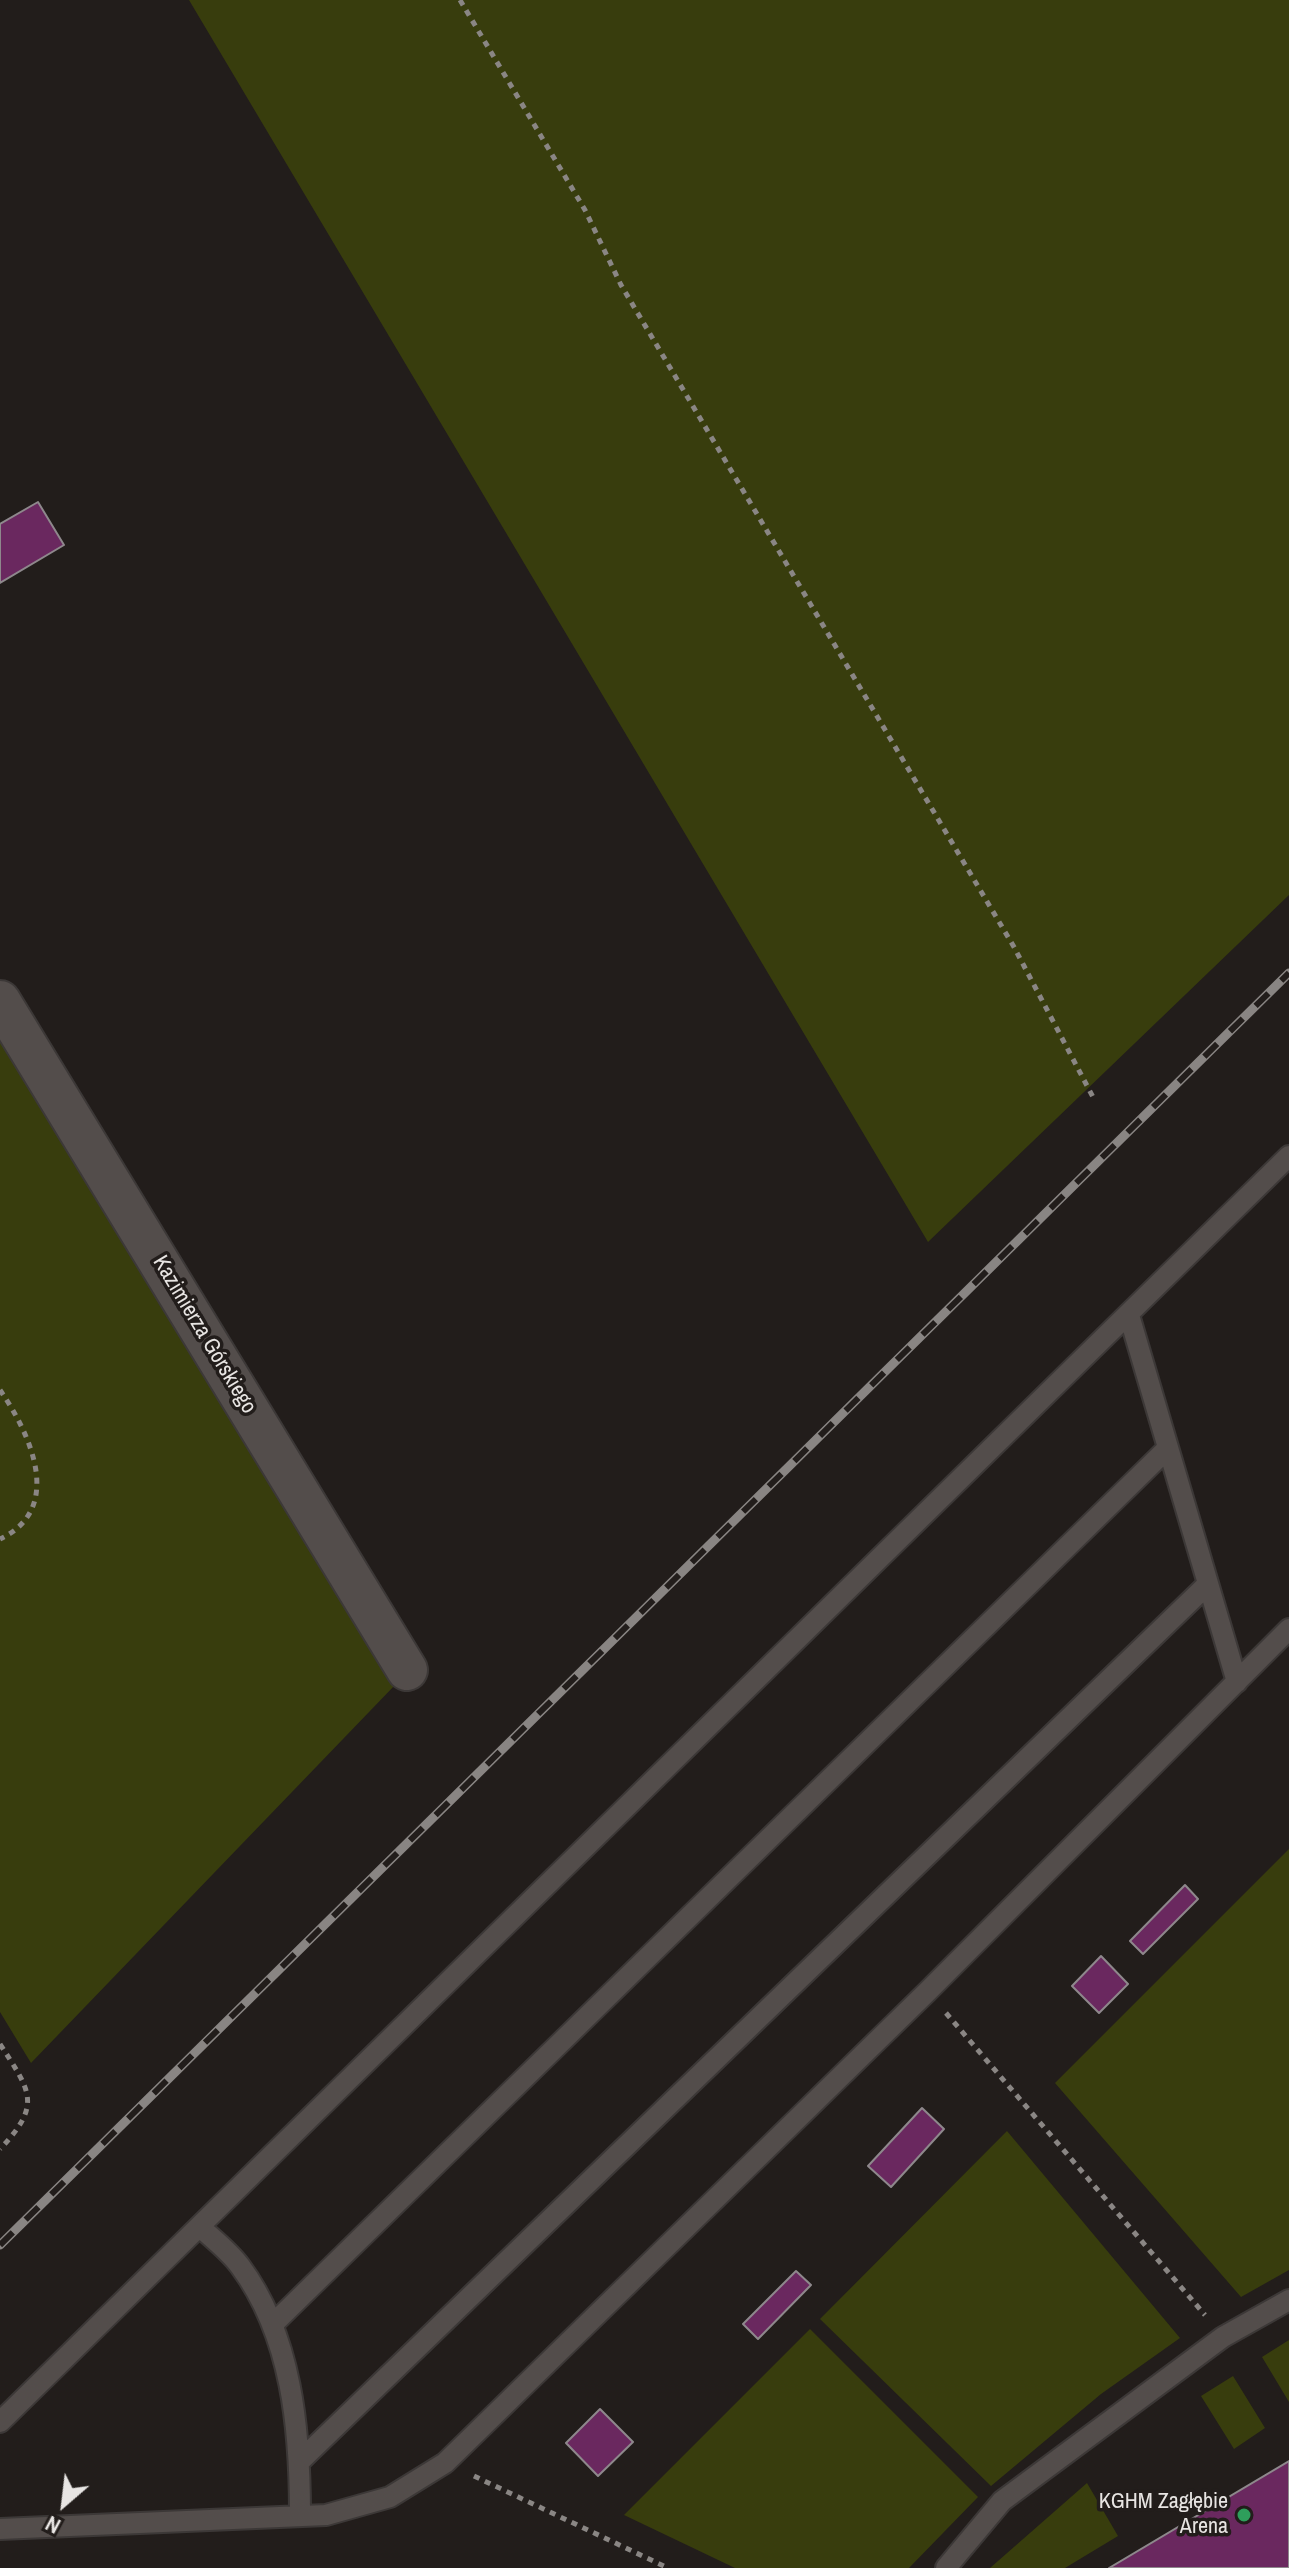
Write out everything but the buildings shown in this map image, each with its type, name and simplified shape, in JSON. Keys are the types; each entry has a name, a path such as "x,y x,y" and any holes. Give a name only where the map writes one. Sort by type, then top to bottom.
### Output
{"street":[{"name":"Kazimierza Górskiego","path":"0,1001 407,1670"}],"lane":[{"path":"0,2422 1289,1156"},
{"path":"1129,1315 1237,1682"},
{"path":"273,2324 1168,1448"},
{"path":"300,2461 1208,1584"},
{"path":"0,2529 326,2515 390,2497 445,2463 927,1992 1289,1629"},
{"path":"200,2227 239,2265 273,2324 292,2397 300,2461 300,2514"},
{"path":"946,2568 1002,2501 1223,2337 1289,2300"}],"path":[{"path":"460,0 585,210 629,299 1014,947 1094,1099"},
{"path":"0,1390 23,1424 37,1462 36,1493 25,1518 0,1539"},
{"path":"927,1992 1223,2337"},
{"path":"0,2044 29,2089 30,2103 26,2119 0,2149"},
{"path":"445,2463 668,2568"}],"green space":[{"path":"189,0 1289,0 1289,895 928,1242"},
{"path":"0,1037 396,1684 31,2063 0,2012"},
{"path":"1289,1849 1289,2270 1241,2297 1055,2083"},
{"path":"1007,2131 1180,2338 1101,2394 991,2486 820,2319"},
{"path":"810,2329 978,2497 909,2568 735,2568 624,2515"},
{"path":"1289,2340 1289,2402 1262,2357"},
{"path":"1233,2376 1265,2428 1234,2449 1201,2396"},
{"path":"1087,2483 1118,2536 1065,2568 990,2568"}],"railway":[{"path":"0,2245 1289,973"}],"place":[{"name":"KGHM Zagłębie Arena","path":"1244,2515"}]}
